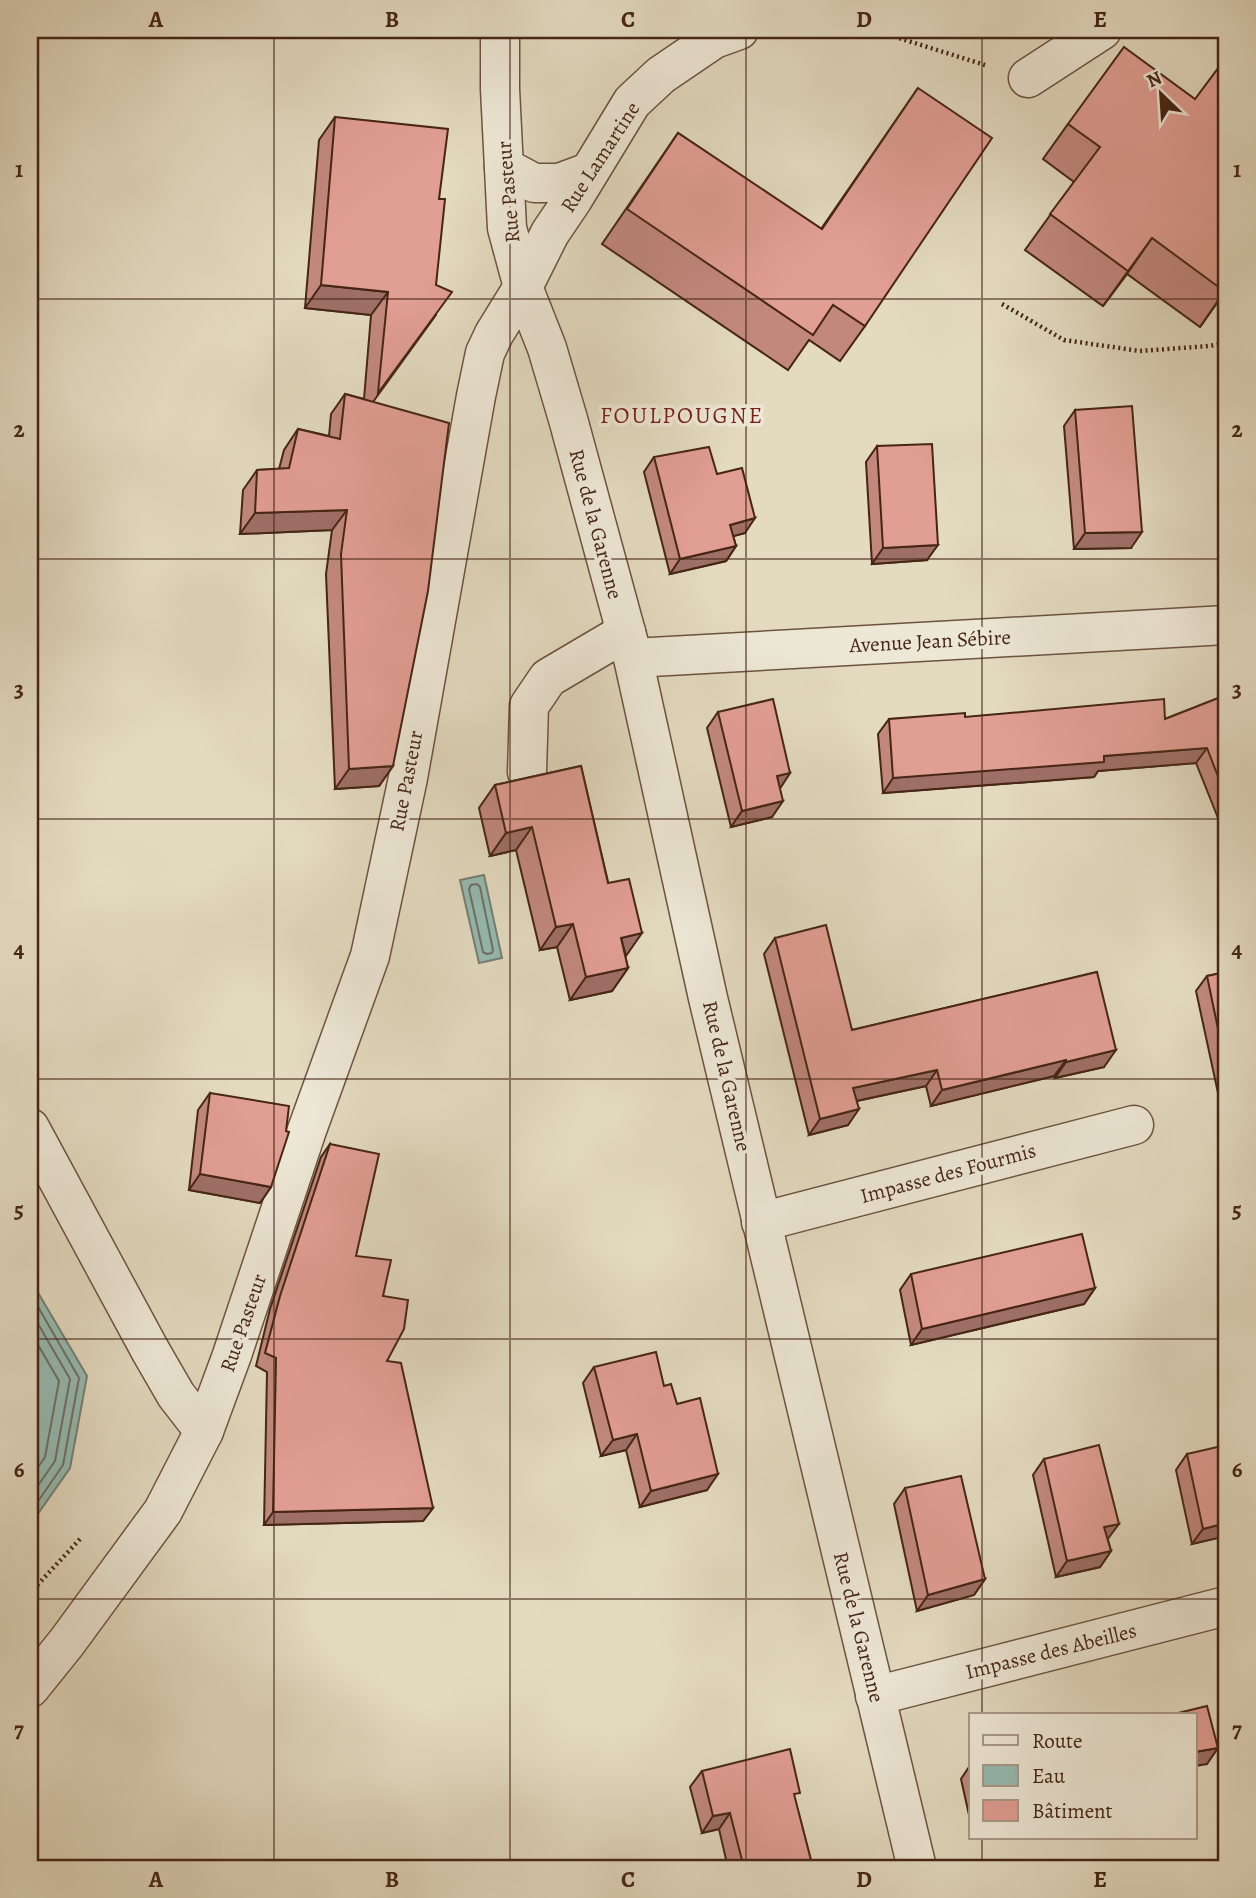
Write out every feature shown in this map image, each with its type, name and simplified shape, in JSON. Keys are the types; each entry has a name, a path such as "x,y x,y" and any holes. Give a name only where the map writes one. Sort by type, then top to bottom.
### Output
{"street":[{"name":"Rue Pasteur","path":"30,1688 163,1511 204,1431 370,956 408,778 475,396 485,353 523,287 507,228 500,30"},
{"name":"Rue Lamartine","path":"523,287 550,233 632,102 661,75 714,40 739,30"},
{"path":"1028,78 1102,30"},
{"path":"504,167 534,183 559,184 589,172"},
{"name":"Rue de la Garenne","path":"523,287 547,348 629,645 708,998 916,1868"},
{"name":"Avenue Jean Sébire","path":"629,645 1226,625"},
{"path":"527,772 529,706 548,678 629,645"},
{"name":"Impasse des Fourmis","path":"761,1222 1134,1125"},
{"path":"30,1128 150,1350 176,1395 204,1431"},
{"name":"Impasse des Abeilles","path":"875,1696 1226,1606"}],"path":[{"path":"873,30 1028,78"},
{"path":"1002,304 1064,340 1140,351 1226,343"}],"water":[{"path":"484,875 502,958 479,963 460,880"},
{"path":"30,1279 87,1376 70,1468 30,1525"}],"building":[{"path":"1124,47 1195,99 1222,63 1226,66 1224,291 1152,238 1128,271 1050,214 1100,147 1068,124"},
{"path":"918,88 992,138 865,326 833,305 813,335 627,209 678,133 822,229"},
{"path":"335,117 448,129 439,199 445,199 436,285 452,292 378,393 388,292 321,285"},
{"path":"345,394 449,423 428,591 393,766 349,769 341,554 347,510 255,513 257,470 289,468 298,429 340,439"},
{"path":"1132,406 1142,532 1085,533 1075,410"},
{"path":"932,444 938,545 883,548 877,446"},
{"path":"709,447 717,474 742,468 755,518 730,525 736,546 680,559 654,457"},
{"path":"1226,695 1226,797 1207,748 1104,756 1104,762 893,778 889,719 965,713 965,717 1164,699 1165,719"},
{"path":"773,699 790,773 777,776 783,801 742,811 718,712"},
{"path":"581,766 608,883 629,879 642,933 621,938 628,968 586,977 573,924 556,927 532,827 506,833 495,785"},
{"path":"826,925 852,1030 1097,972 1116,1050 942,1090 937,1070 853,1088 859,1109 820,1119 775,938"},
{"path":"1226,972 1226,1067 1207,976"},
{"path":"210,1093 289,1106 286,1131 289,1132 271,1187 200,1174"},
{"path":"330,1144 379,1154 356,1256 391,1260 383,1296 408,1300 404,1329 387,1361 401,1363 433,1508 273,1512 276,1358 265,1353 280,1296"},
{"path":"1082,1234 1095,1288 922,1329 911,1274"},
{"path":"656,1352 664,1386 671,1384 677,1404 700,1398 718,1474 651,1491 637,1434 613,1440 594,1367"},
{"path":"1099,1445 1119,1524 1104,1527 1111,1551 1067,1561 1044,1459"},
{"path":"1226,1445 1226,1523 1203,1529 1187,1454"},
{"path":"961,1476 985,1579 928,1595 905,1488"},
{"path":"1207,1706 1218,1748 1196,1752 1196,1713 1178,1713"},
{"path":"790,1749 800,1793 794,1794 813,1868 744,1868 730,1813 713,1816 702,1771"}],"district":[{"name":"FOULPOUGNE","path":"682,415"}]}
